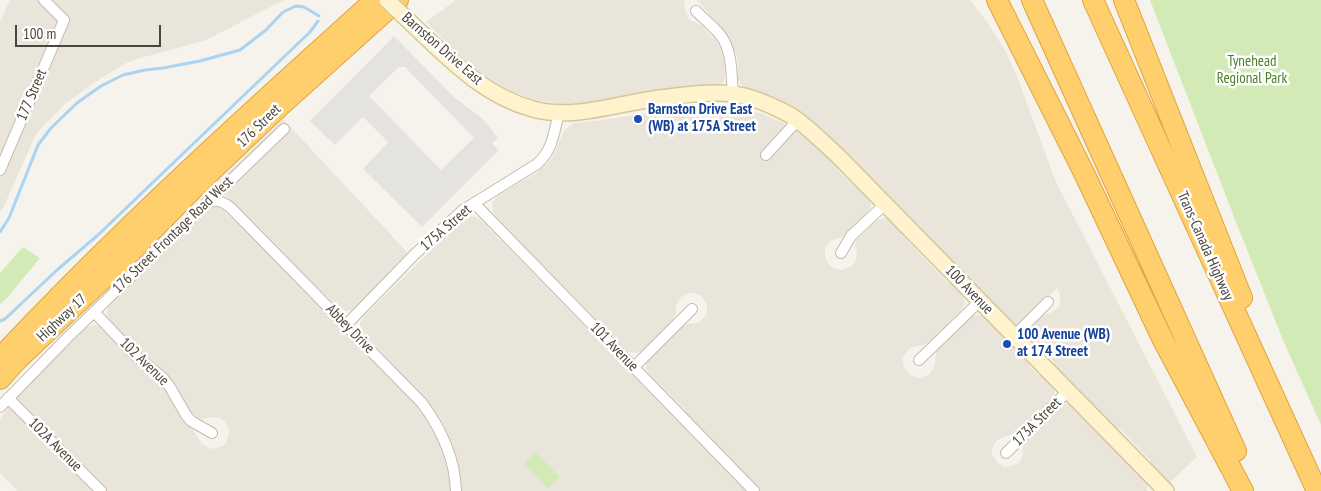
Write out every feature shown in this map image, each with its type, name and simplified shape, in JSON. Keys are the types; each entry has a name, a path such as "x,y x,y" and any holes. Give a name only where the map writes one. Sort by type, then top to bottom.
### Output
{"highway":[{"name":"176 Street","path":"118,251 270,94 375,0"},
{"name":"176 Street","path":"118,251 202,180 281,105 398,0"},
{"path":"997,0 1084,173 1162,338 1243,491"},
{"path":"1009,0 1084,173"},
{"path":"1032,0 1254,491"},
{"name":"Trans-Canada Highway","path":"1093,0 1316,491"},
{"path":"1124,0 1240,292 1293,442"},
{"path":"0,341 118,251"},
{"name":"Highway 17","path":"0,358 118,251"},
{"name":"Highway 17","path":"0,379 118,251"}],"street":[{"name":"177 Street","path":"0,170 64,20 44,0"},
{"name":"Barnston Drive East","path":"387,0 459,68 484,87 511,102 535,110 568,114 666,96 711,93 733,94 763,103"},
{"path":"696,10 721,36 728,49 733,94"},
{"name":"100 Avenue","path":"763,103 791,115 839,156 1161,489"},
{"name":"175A Street","path":"346,325 415,254 463,210 542,160 552,143 559,112"},
{"path":"766,155 797,121"},
{"name":"176 Street Frontage Road West","path":"0,407 94,312 284,129"},
{"name":"Abbey Drive","path":"205,204 214,200 226,204 422,403 439,428 452,462 456,478 456,491"},
{"name":"101 Avenue","path":"474,203 754,491"},
{"path":"841,253 851,236 885,204"},
{"path":"919,360 980,301"},
{"path":"1014,336 1048,302"},
{"path":"634,367 692,309"},
{"name":"102 Avenue","path":"94,312 136,356 163,378 191,421 212,433"},
{"name":"173A Street","path":"1006,453 1068,391"},
{"name":"102A Avenue","path":"8,398 101,491"}],"shaded area":[{"path":"10,0 284,0 206,40 124,64 90,85 65,104 36,134 0,211 0,22"},
{"path":"456,0 685,0 684,6 687,16 690,20 701,25 722,50 726,62 724,81 719,86 588,104 561,104 536,100 510,91 485,77 457,53 426,22"},
{"path":"697,0 970,0 1006,52 1056,182 1197,457 1168,484 1152,466 1150,460 1120,429 1113,427 1054,367 1053,361 1044,352 1038,350 1029,340 1028,333 1039,317 1053,312 1059,306 1060,295 1057,288 1015,328 892,201 805,116 782,103 744,88 738,79 738,61 732,43 726,33"},
{"path":"394,36 454,97 483,119 498,138 492,144 499,150 422,227 363,169 388,142 363,117 335,145 310,121","holes":["399,67 405,67 474,138 441,170 369,96"]},
{"path":"694,106 744,108 781,122 795,130 835,162 838,170 854,186 859,187 869,197 871,205 868,212 846,234 832,240 826,246 825,257 833,268 841,270 852,266 856,260 855,245 857,239 877,220 887,218 893,221 901,230 902,235 947,282 953,284 963,293 965,304 961,310 927,344 910,348 903,357 903,365 910,375 918,378 928,375 935,365 937,350 970,318 980,315 987,318 1029,361 1030,367 1052,385 1055,393 1051,402 1018,434 1005,436 996,441 992,454 997,462 1005,467 1017,464 1021,460 1023,445 1026,439 1057,409 1065,404 1069,404 1074,405 1144,478 1147,482 1147,491 760,491 685,414 684,409 646,369 647,361 682,325 697,323 704,318 707,313 707,304 701,296 689,293 681,297 676,306 676,314 673,320 642,351 637,353 628,352 493,212 492,203 497,196 535,174 550,161 563,133 574,123"},
{"path":"283,119 408,253 350,311 345,311 335,305 216,185"},
{"path":"214,206 222,209 255,240 427,417 441,444 451,473 452,491 17,491 0,473 0,419 30,382 87,327 93,325 102,328 164,386 182,417 202,444 214,449 226,443 229,429 224,421 221,418 213,417 202,419 192,414 169,377 139,351 111,322 107,315 107,309 112,301 205,210"},
{"path":"472,216 480,219 746,491 462,491 454,449 442,422 424,399 364,333 360,323 364,316 463,219"}],"green space":[{"name":"Tynehead Regional Park","path":"1150,0 1321,0 1321,425 1283,340"},
{"path":"23,247 40,258 0,304 0,273"},
{"path":"535,452 560,477 548,488 524,464"}],"waterway":[{"path":"0,232 9,218 38,145 51,128 77,103 101,86 123,75 200,61 240,50 266,30 283,12 296,6 304,7 319,16"},
{"path":"0,321 5,319 57,270 98,235 310,32 318,21"}],"place":[{"name":"Barnston Drive East (WB) at 175A Street","path":"638,119"},
{"name":"100 Avenue (WB) at 174 Street","path":"1007,344"}]}
